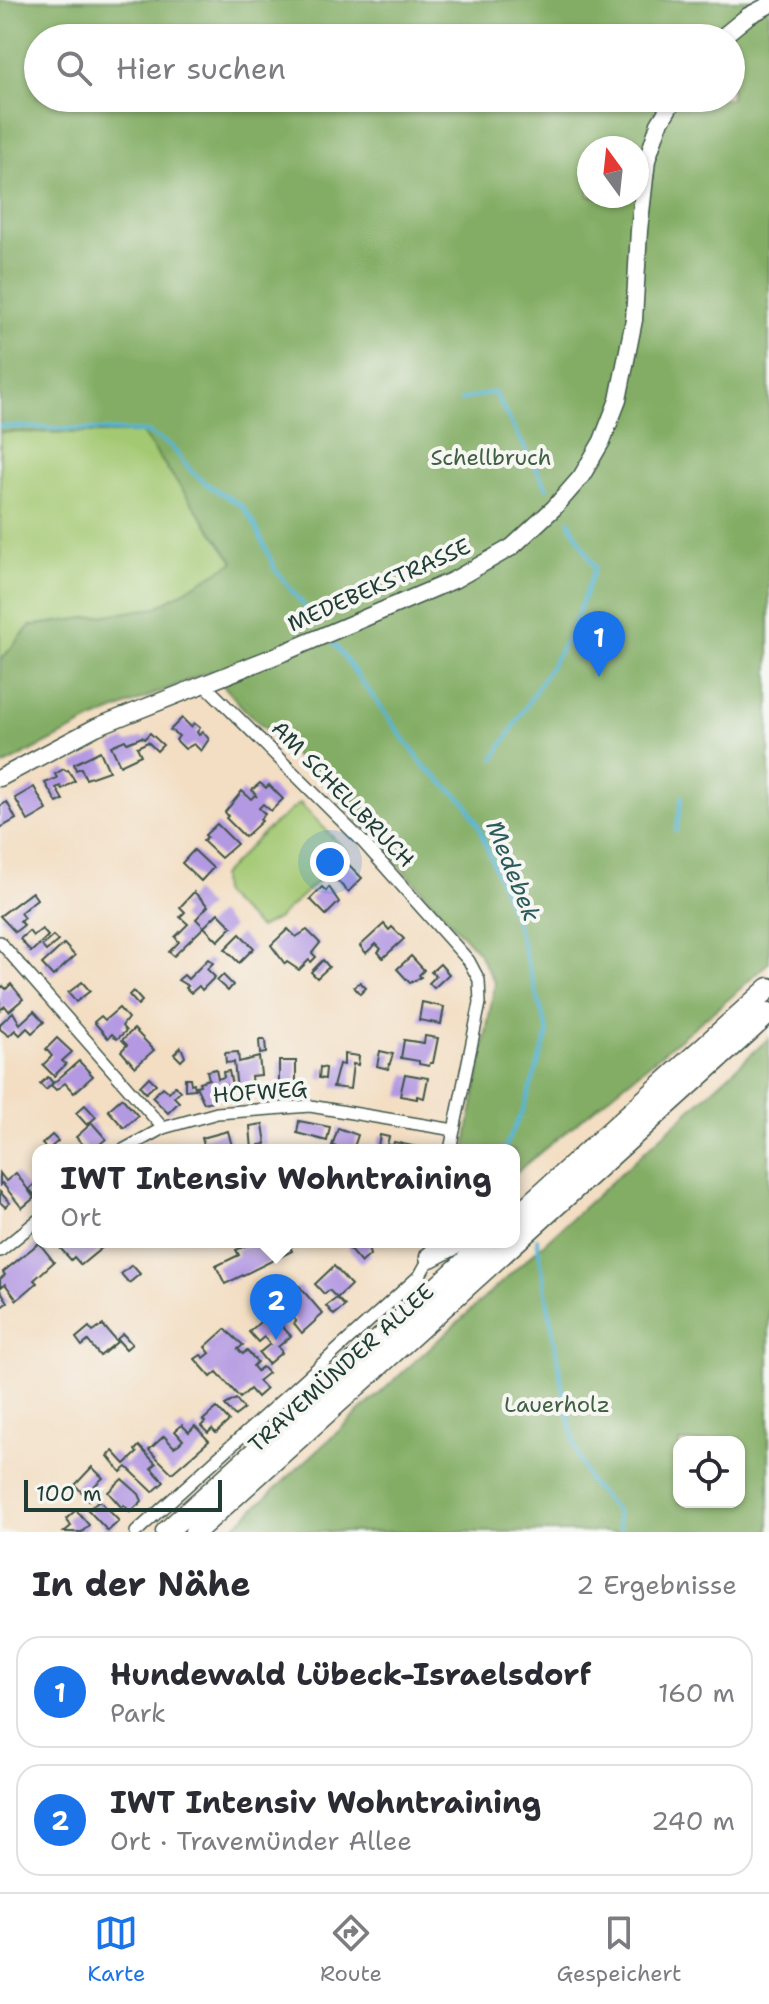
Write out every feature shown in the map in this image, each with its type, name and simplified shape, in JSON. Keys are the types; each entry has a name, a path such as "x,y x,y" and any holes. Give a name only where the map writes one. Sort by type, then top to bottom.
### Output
{"highway":[{"path":"520,1213 769,988"},
{"name":"TRAVEMÜNDER ALLEE","path":"520,1238 769,1013"},
{"path":"520,1196 614,1128"},
{"name":"TRAVEMÜNDER ALLEE","path":"166,1532 480,1248"},
{"name":"TRAVEMÜNDER ALLEE","path":"195,1532 509,1248"}],"street":[{"path":"738,24 769,5"},
{"name":"MEDEBEKSTRASSE","path":"204,684 454,580 512,547 554,508 581,477 602,441 618,400 634,320 647,160 666,112"},
{"path":"0,778 96,727 204,684"},
{"name":"AM SCHELLBRUCH","path":"204,684 362,841 469,961 479,980 480,1003 451,1144"},
{"path":"0,942 163,1128"},
{"name":"HOFWEG","path":"134,1144 163,1128 217,1113 310,1106 454,1130"},
{"path":"0,1251 32,1225"},
{"name":"TRAVEMÜNDER ALLEE","path":"136,1532 420,1275 431,1250"}],"green space":[{"name":"Schellbruch","path":"0,0 769,0 769,962 731,997 520,1169 520,1144 466,1144 495,983 478,952 328,787 243,708 211,671 92,720 0,767 0,661 30,626 155,608 234,562 142,433 0,432"},
{"path":"0,432 142,433 235,563 155,608 30,626 0,661"},
{"path":"300,803 348,853 277,919 259,928 222,894 221,876 263,833"},
{"name":"Lauerholz","path":"769,1038 769,1532 228,1532"}],"building":[{"path":"182,718 191,727 194,723 200,728 197,732 199,735 203,732 209,739 201,751 194,744 185,749 176,740 179,736 170,730"},
{"path":"150,733 163,745 157,751 148,742 137,747 141,755 120,765 111,746 125,740 127,743 142,737 144,739"},
{"path":"100,751 109,771 86,779 81,768 76,770 74,764"},
{"path":"64,769 75,781 62,789 60,786 56,788 63,800 57,803 45,783 57,778 55,774"},
{"path":"260,783 266,788 269,785 283,799 271,811 263,804 259,808 265,814 260,819 262,821 245,837 226,818 225,812 242,791 251,799 255,795 257,797 252,790"},
{"path":"34,787 47,810 28,821 15,798"},
{"path":"7,802 16,819 0,828 0,806"},
{"path":"217,824 237,844 221,858 203,841"},
{"path":"194,850 213,868 201,881 182,863"},
{"path":"345,861 362,878 348,892 332,875"},
{"path":"322,887 326,891 329,887 339,902 326,915 310,899"},
{"path":"32,892 37,899 20,913 24,918 20,921 24,925 15,932 0,916"},
{"path":"194,892 208,906 196,919 204,927 174,956 169,952 179,942 175,937 188,924 180,917 185,912 180,907"},
{"path":"218,913 232,927 218,941 204,927"},
{"path":"384,924 404,939 383,958 376,944 366,953 360,946"},
{"path":"42,929 48,936 31,952 20,939 29,931 33,936"},
{"path":"288,929 296,937 307,930 320,943 312,953 316,957 299,970 287,962 285,964 271,945"},
{"path":"240,934 254,948 239,963 225,949"},
{"path":"53,936 58,941 46,951 42,946"},
{"path":"64,944 75,956 53,976 42,964"},
{"path":"411,956 424,970 419,975 421,977 410,983 397,969"},
{"path":"208,959 213,963 207,969 215,977 202,990 199,986 191,993 186,988 188,986 178,980 184,975 188,979"},
{"path":"323,960 329,967 317,978 311,972"},
{"path":"440,964 449,974 434,988 429,983 436,976 431,972"},
{"path":"223,975 233,985 228,991 217,981"},
{"path":"82,982 90,991 76,1002 68,993"},
{"path":"360,982 366,988 360,994 354,987"},
{"path":"11,984 23,999 9,1011 5,1006 0,1010 0,989 3,986 6,989"},
{"path":"133,991 142,1001 138,1005 129,995"},
{"path":"422,1002 444,1007 441,1024 419,1020"},
{"path":"119,1008 128,1018 122,1026 126,1031 117,1039 112,1034 108,1038 94,1022 101,1016 105,1020"},
{"path":"34,1011 44,1022 32,1033 27,1028 20,1035 15,1030 9,1036 0,1029 0,1024 13,1012 20,1024"},
{"path":"134,1029 154,1050 135,1067 121,1051 127,1045 122,1040"},
{"path":"425,1036 438,1038 433,1063 429,1066 401,1058 404,1040 424,1043"},
{"path":"57,1038 72,1052 62,1061 66,1064 54,1076 43,1065 52,1056 46,1049"},
{"path":"259,1040 265,1040 266,1053 260,1054"},
{"path":"181,1047 185,1057 181,1061 174,1054"},
{"path":"380,1051 393,1054 388,1069 377,1066"},
{"path":"238,1052 239,1062 259,1057 261,1075 251,1076 252,1088 237,1090 234,1062 226,1063 225,1053"},
{"path":"344,1054 359,1056 358,1065 353,1064 350,1089 333,1087 339,1064 344,1065"},
{"path":"79,1061 93,1076 74,1093 65,1083 56,1090 51,1085"},
{"path":"279,1061 296,1061 296,1086 279,1085"},
{"path":"320,1067 326,1068 325,1079 319,1078"},
{"path":"216,1069 218,1079 224,1077 223,1072 229,1071 233,1090 227,1091 226,1086 215,1092 217,1100 204,1103 196,1086 209,1079 207,1071"},
{"path":"405,1074 428,1078 424,1098 400,1096"},
{"path":"48,1077 53,1083 46,1090 40,1084"},
{"path":"149,1077 156,1084 146,1093 140,1086"},
{"path":"185,1078 190,1078 195,1089 185,1090"},
{"path":"175,1086 180,1091 174,1097 179,1102 168,1113 152,1097 163,1087 169,1092"},
{"path":"122,1098 138,1116 124,1128 108,1110"},
{"path":"85,1105 96,1117 87,1125 76,1113"},
{"path":"299,1121 330,1127 327,1141 297,1133"},
{"path":"92,1123 106,1139 100,1144 82,1144 76,1137"},
{"path":"263,1124 266,1144 252,1144 250,1126"},
{"path":"338,1128 358,1135 355,1144 333,1144"},
{"path":"228,1131 231,1144 204,1144 202,1138"},
{"path":"52,1135 58,1141 55,1144 42,1144"},
{"path":"380,1135 389,1137 387,1144 378,1144"},
{"path":"0,1173 6,1181 16,1173 32,1200 22,1208 2,1183 0,1185"},
{"path":"0,1192 10,1203 5,1207 0,1202"},
{"path":"33,1248 43,1248 54,1262 34,1280 37,1283 17,1300 5,1284 0,1288 0,1279 5,1275 3,1272"},
{"path":"60,1248 102,1248 81,1265 74,1257 71,1260"},
{"path":"291,1248 292,1251 225,1284 216,1266 239,1255 236,1250"},
{"path":"348,1248 368,1248 370,1255 361,1263"},
{"path":"132,1265 140,1274 129,1283 121,1274"},
{"path":"334,1266 351,1285 337,1298 329,1290 324,1294 315,1284"},
{"path":"299,1286 323,1314 302,1333 280,1302"},
{"path":"0,1290 8,1302 0,1308"},
{"path":"337,1298 345,1306 334,1315 326,1306"},
{"path":"270,1313 291,1336 278,1347 282,1352 268,1364 259,1353 270,1344 264,1337 258,1342 249,1332"},
{"path":"103,1325 117,1342 100,1356 88,1341 82,1346 76,1338 89,1327 93,1332"},
{"path":"225,1329 243,1345 238,1349 243,1354 247,1350 257,1362 253,1366 257,1371 262,1367 268,1373 258,1381 266,1389 257,1397 250,1389 240,1398 217,1372 211,1377 195,1359 201,1355 204,1358 210,1353 205,1347"},
{"path":"123,1334 132,1344 126,1349 117,1339"},
{"path":"236,1399 244,1409 235,1416 225,1405"},
{"path":"217,1408 229,1421 216,1433 212,1429 208,1433 201,1426 205,1422 203,1420"},
{"path":"182,1425 189,1432 195,1426 209,1441 172,1473 149,1450 164,1436 174,1447 179,1444 183,1440 175,1431"},
{"path":"139,1446 156,1464 151,1468 164,1482 153,1492 127,1467 121,1472 108,1456 113,1451 125,1464 137,1453 135,1450"},
{"path":"92,1467 103,1478 94,1486 99,1491 89,1500 75,1485"},
{"path":"122,1479 139,1494 142,1501 130,1512 108,1492"},
{"path":"99,1500 119,1521 108,1531 88,1510"},
{"path":"76,1510 89,1525 82,1532 64,1532 71,1526 66,1519"}],"waterway":[{"path":"461,400 494,392 547,488"},
{"name":"Medebek","path":"0,426 147,432 171,446 192,472 242,506 255,525 275,569 318,624"},
{"path":"494,759 570,634 595,568 569,521"},
{"name":"Medebek","path":"334,644 425,767 465,802 478,825 516,923 548,1033 525,1105 507,1144"},
{"path":"676,831 682,797"},
{"name":"Medebek","path":"537,1239 576,1450 589,1482 616,1511 621,1532"}],"place":[{"name":"Hundewald Lübeck-Israelsdorf","path":"599,677"},
{"name":"IWT Intensiv Wohntraining","path":"276,1340"}]}
